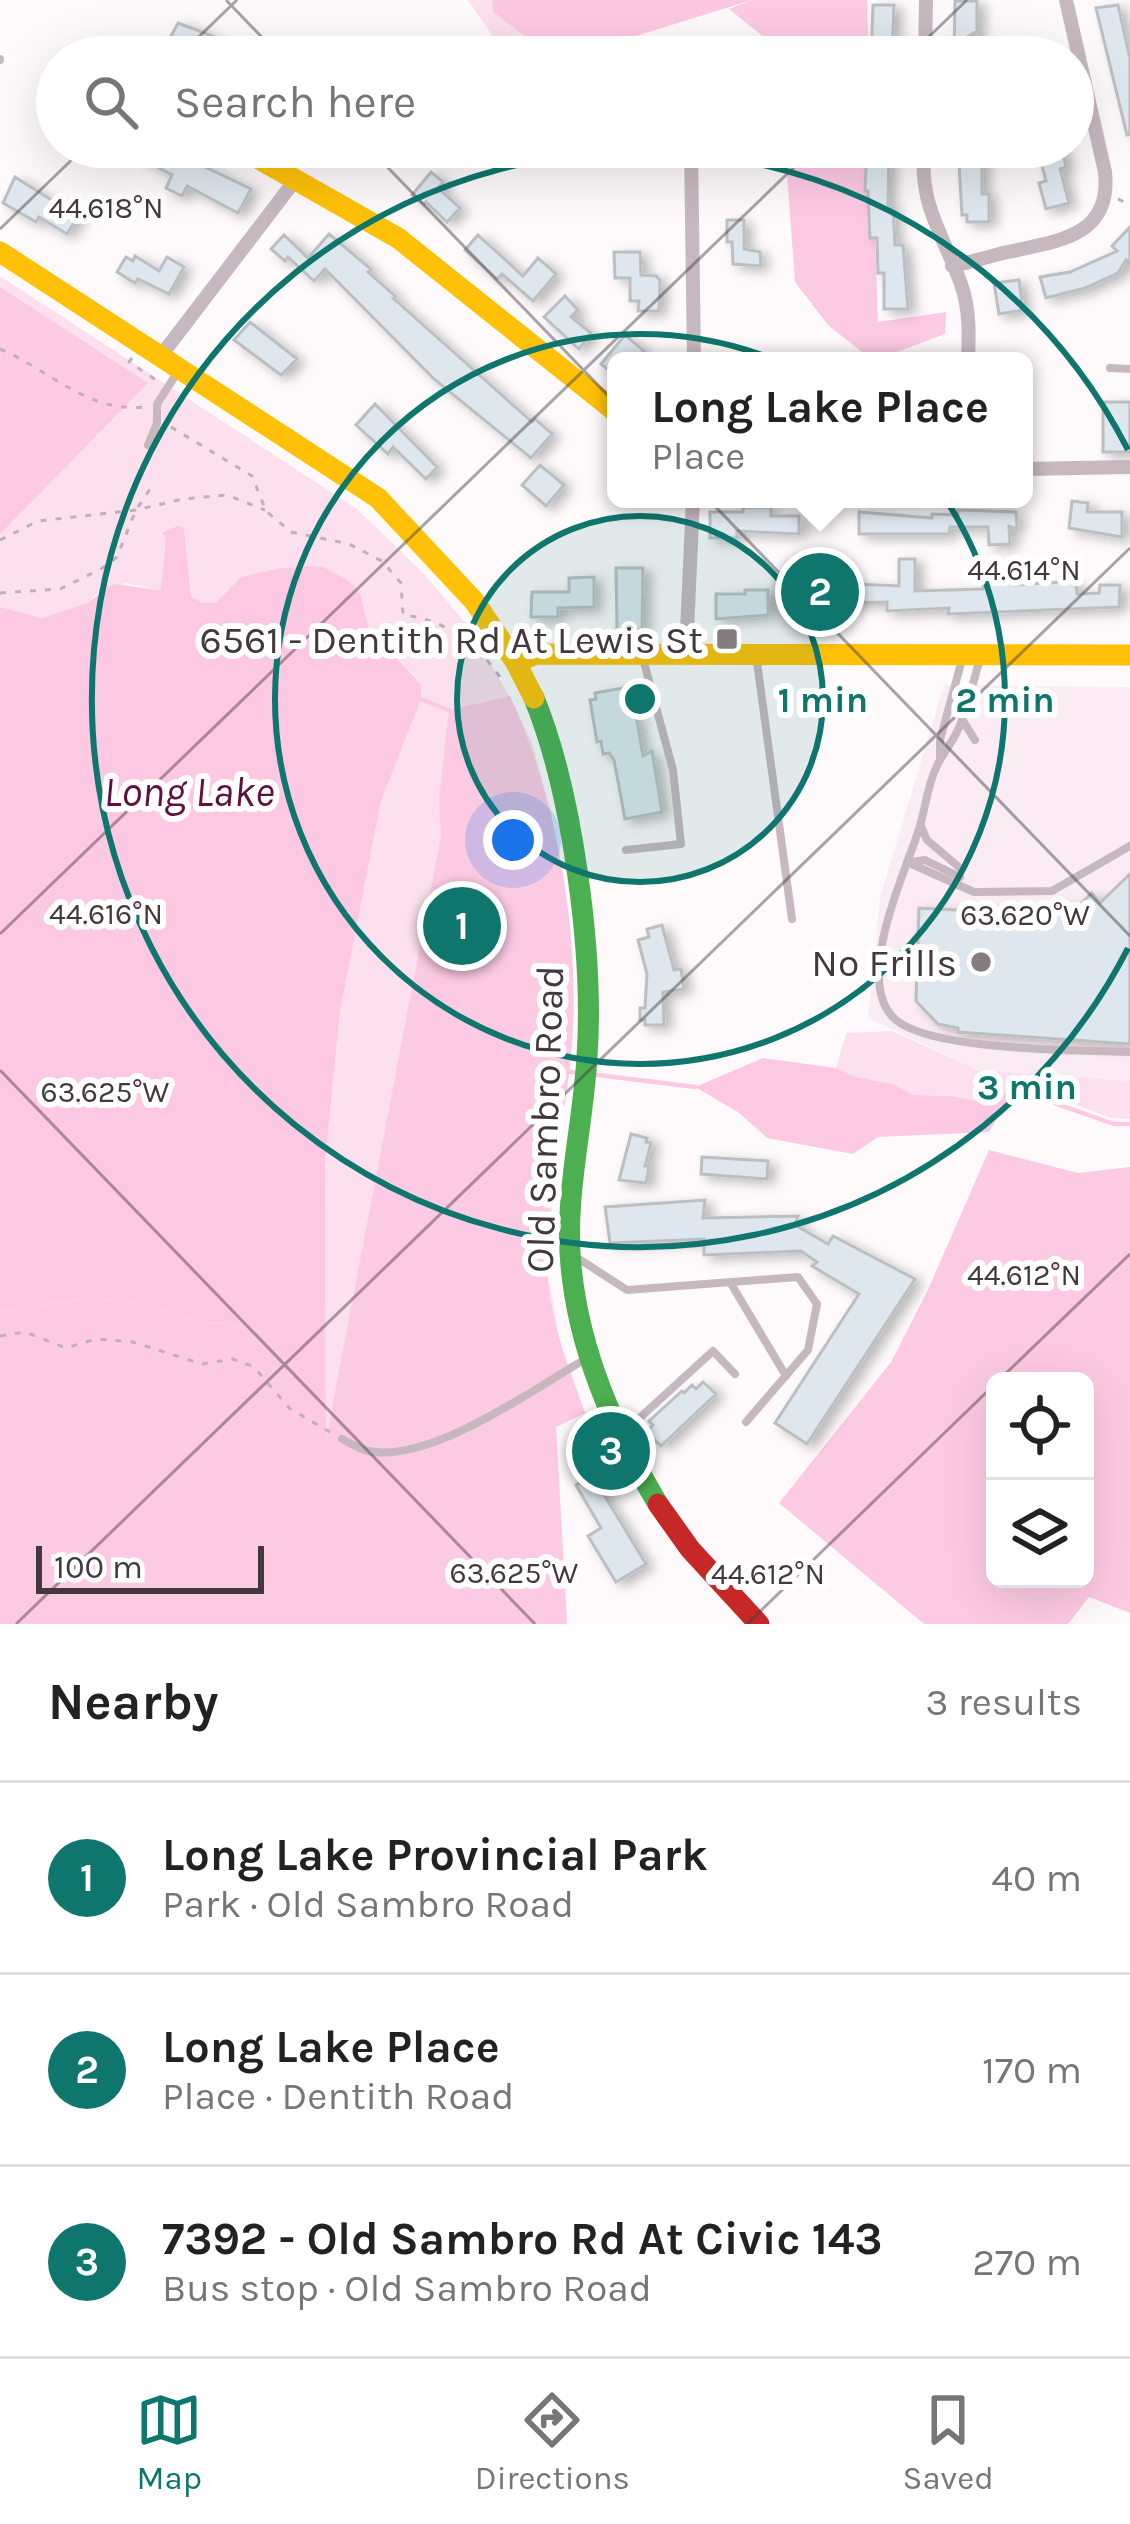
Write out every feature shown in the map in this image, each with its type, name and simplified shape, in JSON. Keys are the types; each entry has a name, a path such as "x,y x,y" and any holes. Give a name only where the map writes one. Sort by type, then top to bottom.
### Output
{"main road":[{"path":"276,168 398,238 607,405"},
{"name":"Old Sambro Road","path":"0,252 378,498 425,544 544,722 569,836 586,948 586,1070 569,1253 577,1306 620,1435 676,1530 759,1624"},
{"path":"509,671 536,654 1130,655"}],"street":[{"path":"925,36 926,0"},
{"path":"1066,0 1075,36"},
{"path":"952,266 1052,244 1086,228 1104,201 1106,178 1094,118"},
{"path":"692,168 694,352"},
{"path":"922,168 927,206 968,307 968,352"},
{"path":"170,363 296,179"},
{"path":"1033,469 1130,467"},
{"path":"686,653 693,508"}],"lane":[{"path":"148,446 170,363"},
{"path":"1110,368 1130,369"},
{"path":"626,850 681,844 673,770 642,653"},
{"path":"756,653 792,919"},
{"path":"940,759 962,720 972,654"},
{"path":"972,654 940,740 940,759 885,933 878,974 883,1000 896,1020 949,1040 1130,1052"},
{"path":"962,720 975,740"},
{"path":"921,824 927,840 974,892 1052,891 1130,846"},
{"path":"908,862 925,860 960,877"},
{"path":"569,1253 627,1290 798,1277 817,1304 808,1350 746,1422"},
{"path":"730,1282 786,1376"},
{"path":"620,1435 713,1351 735,1374"},
{"path":"342,1439 368,1450 400,1451 431,1442 590,1356"}],"path":[{"path":"0,349 70,391 118,410 146,406 190,441 252,476 266,511"},
{"path":"155,385 170,363"},
{"path":"0,593 59,589 101,569 116,557 150,489"},
{"path":"0,540 38,520 226,495 266,511 291,532 350,544 382,561 400,583 404,615 428,618 486,651 509,671"},
{"path":"0,1336 25,1332 66,1348 96,1340 134,1342 202,1364 233,1359 254,1367 289,1408 342,1439"}],"shaded area":[{"path":"468,0 492,0 493,12 524,36 492,36"},
{"path":"752,0 867,0 868,36 762,36 729,9"},
{"path":"787,168 873,168 878,322 946,312 945,334 897,352 862,352 828,325 795,282"},
{"path":"0,276 357,509 424,574 474,633 532,743 551,812 571,959 573,1027 546,1264 560,1342 585,1413 556,1427 567,1624 0,1624 0,1311 117,1300 159,1308 326,1438 325,1163 340,1012 381,801 421,698 421,683 369,629 349,581 322,566 280,568 241,577 216,604 203,603 191,595 184,528 162,531 166,538 160,590 125,583 87,603 41,618 0,607"},
{"path":"0,287 148,383 0,534"},
{"path":"944,685 1130,687 1130,1081 978,1070 868,1018 880,898"},
{"path":"510,696 551,814 567,900 574,986 571,1056 550,1203 547,1262 555,1320 585,1413 556,1427 567,1624 0,1624 0,1311 90,1298 117,1300 159,1308 199,1323 235,1324 267,1332 286,1355 285,1366 326,1439 441,836 439,799 449,710"},
{"path":"892,1031 978,1070 1130,1081 1130,1119 1111,1118 1050,1095 1015,1089 981,1102 913,1095 893,1084 836,1068 846,1033"},
{"path":"989,1150 1078,1173 1130,1167 1130,1613 1089,1597 1068,1624 924,1624 779,1503 891,1362"}],"water":[{"path":"492,0 752,0 636,36 524,36 493,12"},
{"name":"Long Lake","path":"184,528 191,596 216,603 241,577 280,568 322,566 360,593 369,629 421,684 421,699 381,801 340,1012 325,1163 326,1441 285,1366 285,1355 267,1332 235,1324 199,1323 159,1308 117,1300 90,1298 0,1311 0,607 42,618 87,603 113,584 160,590 166,539 162,532"},
{"path":"763,1058 836,1068 893,1084 913,1095 981,1102 1014,1089 989,1132 878,1137 853,1154 767,1138 738,1112 695,1087"}],"building":[{"path":"955,1 977,1 977,31 954,36"},
{"path":"873,5 894,5 893,36 872,36"},
{"path":"1118,5 1130,59 1127,135 1096,8"},
{"path":"178,23 212,36 171,36"},
{"path":"159,168 207,168 251,189 238,213 187,186 182,196 166,188 172,175"},
{"path":"866,168 889,168 888,209 893,208 895,245 903,245 908,309 884,309 884,273 878,273 877,238 870,238"},
{"path":"959,168 982,168 989,222 967,222 967,215 962,215"},
{"path":"1043,168 1063,168 1069,203 1046,209 1039,183 1046,181"},
{"path":"431,172 443,182 438,188 460,208 447,222 412,195"},
{"path":"15,177 64,208 68,201 82,210 67,234 3,203"},
{"path":"727,220 744,220 744,249 760,252 761,266 733,264"},
{"path":"1130,227 1130,264 1126,260 1118,273 1085,288 1046,298 1040,277 1070,272 1117,251 1112,246"},
{"path":"329,234 371,269 368,272 393,298 532,422 535,419 552,434 531,458 434,379 325,269 314,281 288,257 285,261 271,249 284,235 308,258"},
{"path":"478,235 523,276 538,258 556,274 533,301 502,274 497,279 465,250"},
{"path":"614,252 640,252 641,275 660,280 659,311 638,311 639,301 630,301 630,278 615,278"},
{"path":"135,256 159,271 167,257 184,267 169,294 117,272 126,257 133,261"},
{"path":"1019,280 1023,310 999,314 994,283"},
{"path":"565,296 578,310 571,317 591,333 579,349 544,317"},
{"path":"250,322 297,359 281,375 234,340"},
{"path":"625,335 644,351 643,352 611,352"},
{"path":"1103,402 1130,402 1130,452 1103,452"},
{"path":"375,404 437,467 426,479 393,447 388,454 356,425"},
{"path":"540,465 564,485 546,506 522,485"},
{"path":"1072,501 1088,503 1087,512 1122,512 1122,537 1069,528"},
{"path":"743,508 771,508 771,516 799,516 799,534 737,531 737,538 710,538 710,512 743,512"},
{"path":"958,510 1016,512 1017,529 1009,526 1010,544 989,545 988,527 950,527 949,534 859,534 859,512 932,518 932,514 958,515"},
{"path":"899,559 915,559 915,591 983,589 983,577 1013,577 1014,585 1076,581 1077,594 1099,593 1100,585 1120,585 1119,607 948,614 949,608 887,611 887,602 832,603 832,615 806,615 807,569 833,569 833,583 899,586"},
{"path":"616,568 643,568 642,630 617,629"},
{"path":"594,577 594,607 558,608 558,617 531,617 532,592 569,592 569,578"},
{"path":"745,590 768,590 768,615 716,619 716,594 745,594"},
{"path":"623,688 632,716 636,716 643,756 652,751 662,812 625,819 614,760 609,753 603,754 601,741 597,742 590,700 596,699 595,693"},
{"path":"1130,874 1130,1044 958,1032 958,1028 938,1024 916,1001 919,908 1055,915 1068,902 1075,909 1092,893 1100,903"},
{"path":"662,925 674,970 681,969 684,989 663,992 664,1025 645,1025 640,1008 645,1008 647,974 638,940 649,937 647,929"},
{"path":"631,1134 651,1143 646,1183 619,1180"},
{"path":"702,1157 768,1161 767,1179 701,1174"},
{"path":"705,1200 703,1218 798,1216 795,1225 828,1244 833,1236 915,1279 807,1444 775,1423 859,1294 812,1266 817,1262 801,1251 704,1255 704,1239 610,1243 605,1207"},
{"path":"703,1382 716,1394 661,1446 646,1432 653,1425 649,1421 682,1391 692,1385 696,1389"},
{"path":"592,1475 646,1564 616,1582 588,1536 601,1528 576,1485"}],"waterway":[{"path":"421,699 453,712 474,865 469,925 520,1055 550,1069 579,1073"},
{"path":"590,1074 695,1087"},
{"path":"1014,1089 1114,1124 1130,1124"}],"traffic: fast":[{"path":"534,698 560,780 584,924 587,1057 570,1214 575,1298 601,1390 658,1504"}],"traffic: slow":[{"path":"275,168 398,238 607,405"},
{"path":"0,252 378,498 474,601 534,698"},
{"path":"517,662 536,654 1130,655"}],"traffic: jam":[{"path":"658,1504 690,1549 759,1624"}],"place":[{"name":"Long Lake Place","path":"820,592"},
{"name":"6561 - Dentith Rd At Lewis St","path":"727,639"},
{"name":"Long Lake Provincial Park","path":"462,926"},
{"name":"No Frills","path":"981,962"},
{"name":"7392 - Old Sambro Rd At Civic 143","path":"611,1451"}]}
